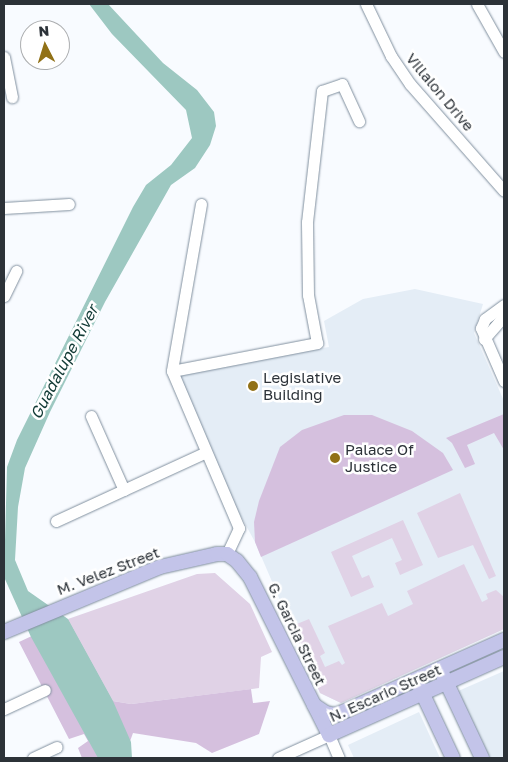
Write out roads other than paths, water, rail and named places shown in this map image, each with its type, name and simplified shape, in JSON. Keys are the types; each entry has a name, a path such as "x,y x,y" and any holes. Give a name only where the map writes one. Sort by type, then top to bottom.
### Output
{"main road":[{"name":"M. Velez Street","path":"10,629 160,567 206,555 226,554"},
{"name":"G. Garcia Street","path":"226,554 237,561 250,577 329,736"},
{"name":"N. Escario Street","path":"329,736 423,694 443,676 504,640"},
{"name":"N. Escario Street","path":"314,705 326,713 336,715 417,680 443,676 504,657"},
{"path":"443,676 482,758"},
{"path":"417,680 453,758"}],"street":[{"name":"Villalon Drive","path":"366,4 391,56 410,84 504,191"},
{"path":"477,4 504,52"},
{"path":"4,57 12,97"},
{"path":"172,371 317,343 308,295 307,222 322,91 342,84 359,121"},
{"path":"4,208 69,204"},
{"path":"201,204 172,371 204,453 239,528 226,554"},
{"path":"4,296 16,271"},
{"path":"504,305 482,324 484,339 504,381"},
{"path":"484,339 504,316"},
{"path":"91,416 124,490"},
{"path":"56,521 204,453"},
{"path":"4,709 46,690"},
{"path":"329,736 339,758"},
{"name":"N. Escario Street","path":"278,758 329,736"},
{"path":"33,758 57,748"}],"water":[{"name":"Guadalupe River","path":"89,4 108,4 163,63 197,90 214,112 216,126 210,145 195,168 171,185 105,302 50,412 25,468 18,507 15,560 28,591 68,619 113,701 131,742 132,758 98,758 31,637 4,577 7,467 17,440 133,207 146,185 171,165 192,138 186,110 112,34"}],"place":[{"name":"Legislative Building","path":"253,386"},
{"name":"Palace Of Justice","path":"335,458"}]}
